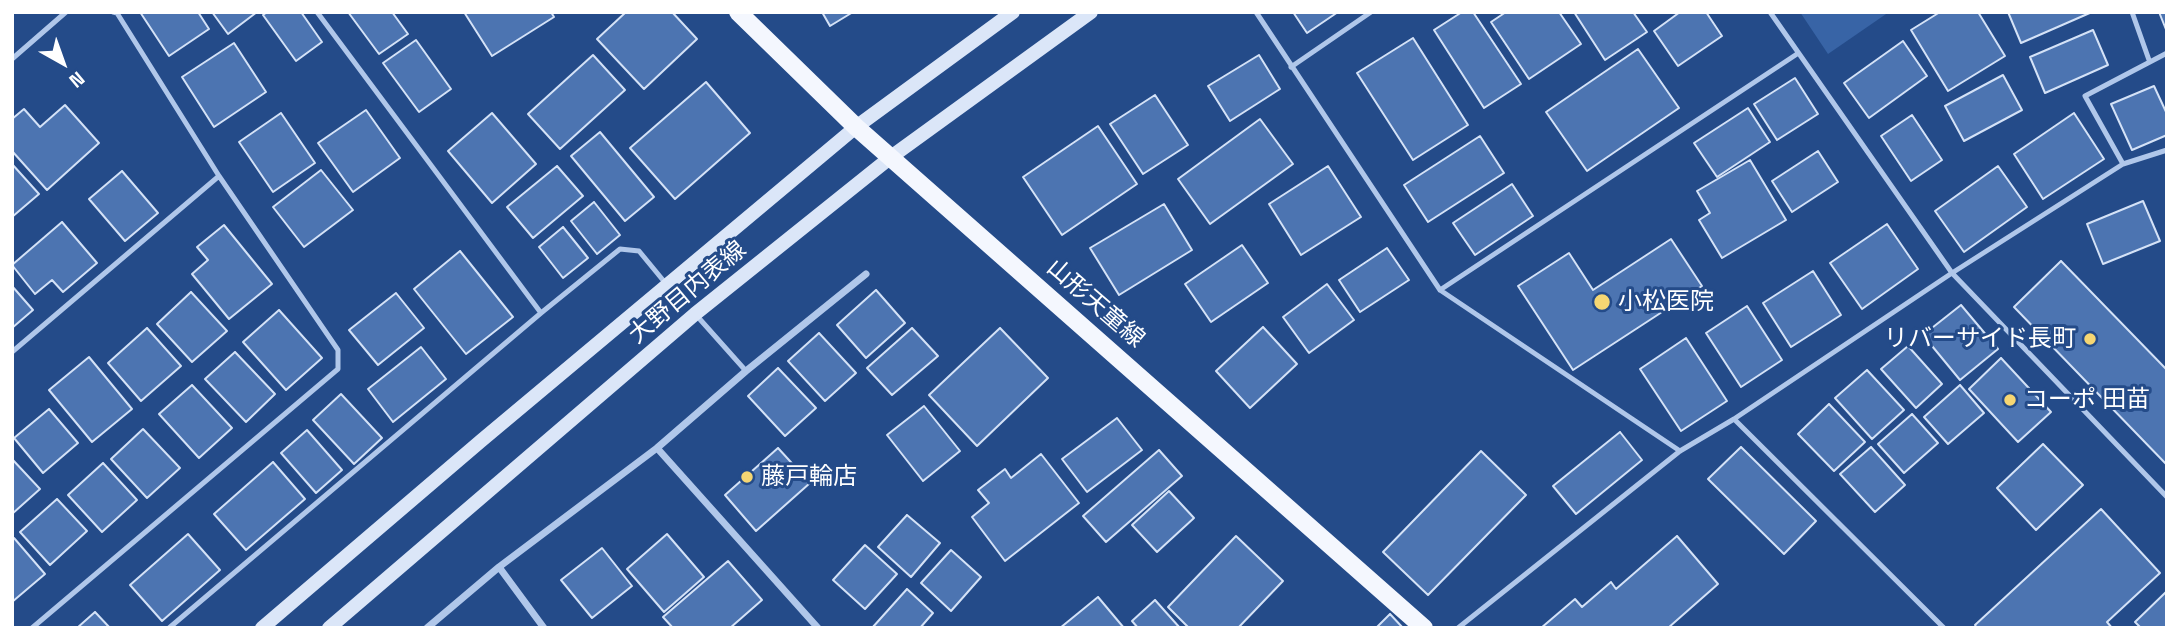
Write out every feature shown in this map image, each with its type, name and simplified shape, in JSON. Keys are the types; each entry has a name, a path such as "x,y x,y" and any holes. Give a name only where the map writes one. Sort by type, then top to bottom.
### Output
{"main road":[{"name":"山形天童線","path":"738,12 856,127 1424,628"},
{"name":"大野目内表線","path":"262,628 856,127 1013,12"},
{"name":"大野目内表線","path":"329,628 695,314 891,157 1090,12"}],"street":[{"path":"427,628 499,567 657,448 746,371 866,274"},
{"path":"657,448 818,628"},
{"path":"499,567 544,628"}],"lane":[{"path":"12,59 66,12"},
{"path":"32,628 338,369 338,351 219,176 117,13 113,12"},
{"path":"317,12 541,313"},
{"path":"1256,12 1440,290 1679,451"},
{"path":"1291,67 1371,12"},
{"path":"1770,12 1952,273 2167,497"},
{"path":"2132,12 2149,60"},
{"path":"2123,164 2085,96 2149,60 2167,53"},
{"path":"1440,290 1797,54"},
{"path":"1458,628 1679,451 1734,419 1952,273 2123,164 2167,150"},
{"path":"12,352 219,176"},
{"path":"169,628 620,249 639,251 667,285"},
{"path":"695,314 746,371"},
{"path":"1734,419 1944,628"}],"shaded area":[{"path":"1800,12 1889,12 1828,54"}],"building":[{"path":"140,12 198,12 209,29 169,56"},
{"path":"212,12 257,12 228,34"},
{"path":"267,12 301,12 322,42 296,61 263,15"},
{"path":"348,12 392,12 408,34 379,54"},
{"path":"464,12 551,12 554,17 492,56"},
{"path":"626,12 672,12 697,39 644,89 597,39"},
{"path":"822,12 853,12 830,26"},
{"path":"1293,12 1338,12 1307,33"},
{"path":"1462,12 1473,12 1521,84 1484,108 1434,30"},
{"path":"1506,12 1559,12 1581,44 1529,79 1491,22"},
{"path":"1574,12 1633,12 1647,32 1605,60"},
{"path":"1680,12 1706,12 1722,36 1678,66 1654,31"},
{"path":"1940,12 1978,12 2005,56 1948,91 1911,30"},
{"path":"2008,12 2092,12 2021,43"},
{"path":"2159,12 2167,12 2167,32"},
{"path":"2093,30 2108,65 2045,93 2030,57"},
{"path":"1413,38 1468,125 1413,160 1357,73"},
{"path":"416,40 451,89 419,112 383,63"},
{"path":"1903,41 1927,76 1869,118 1844,83"},
{"path":"234,43 266,92 214,127 182,77"},
{"path":"1638,49 1679,108 1587,171 1546,112"},
{"path":"593,55 625,90 560,149 528,114"},
{"path":"1259,55 1280,89 1230,121 1208,86"},
{"path":"2003,75 2022,110 1964,141 1945,106"},
{"path":"1795,78 1818,114 1777,140 1754,104"},
{"path":"706,82 750,133 675,199 630,148"},
{"path":"2154,86 2167,114 2167,135 2132,150 2111,104"},
{"path":"1155,95 1188,145 1143,174 1110,124"},
{"path":"65,105 99,143 47,190 12,151 12,119 24,109 40,127"},
{"path":"1748,108 1770,142 1717,177 1694,143"},
{"path":"366,110 400,158 353,192 318,143"},
{"path":"281,113 315,163 273,192 239,142"},
{"path":"492,113 536,164 492,203 448,151"},
{"path":"2074,113 2104,159 2043,199 2014,154"},
{"path":"1912,115 1942,160 1911,181 1881,136"},
{"path":"1260,119 1293,164 1210,224 1178,179"},
{"path":"1098,126 1137,184 1062,235 1023,177"},
{"path":"600,132 654,197 625,221 571,156"},
{"path":"1480,136 1504,173 1428,222 1404,185"},
{"path":"1818,151 1838,182 1792,212 1772,181"},
{"path":"1750,160 1786,220 1722,258 1699,220 1710,213 1697,191"},
{"path":"12,164 39,194 12,217"},
{"path":"557,166 583,196 533,238 507,207"},
{"path":"1328,166 1361,217 1301,255 1269,204"},
{"path":"1998,166 2027,207 1964,252 1935,211"},
{"path":"321,170 353,210 304,247 273,207"},
{"path":"122,171 158,213 125,241 89,199"},
{"path":"1512,184 1533,216 1475,255 1453,223"},
{"path":"2143,201 2160,241 2103,264 2087,224"},
{"path":"594,202 620,235 597,254 571,221"},
{"path":"1164,204 1192,250 1119,295 1090,248"},
{"path":"62,222 97,263 63,292 52,280 35,294 12,265"},
{"path":"1887,224 1918,269 1862,309 1830,263"},
{"path":"224,225 272,284 229,319 192,274 208,260 197,247"},
{"path":"563,227 588,258 563,278 539,247"},
{"path":"1671,239 1702,286 1573,370 1518,286 1569,253 1593,290"},
{"path":"1242,245 1268,283 1211,322 1185,284"},
{"path":"1387,248 1409,280 1360,312 1339,280"},
{"path":"460,251 513,317 466,354 414,289"},
{"name":"リバーサイド長町","path":"2061,261 2167,370 2167,465 2014,307"},
{"path":"1813,271 1841,315 1791,347 1763,303"},
{"path":"1327,284 1354,320 1309,353 1283,317"},
{"path":"12,286 33,310 12,328"},
{"path":"876,290 905,323 866,358 837,325"},
{"path":"191,292 227,331 192,362 157,324"},
{"path":"396,293 424,328 378,365 349,330"},
{"path":"1961,305 1998,349 1960,380 1923,335"},
{"path":"1747,306 1782,360 1741,387 1706,333"},
{"path":"279,310 322,358 286,390 243,342"},
{"path":"1263,327 1297,364 1250,408 1216,371"},
{"path":"147,328 181,366 141,401 108,363"},
{"path":"912,328 938,356 892,395 867,368"},
{"path":"1000,328 1048,378 977,446 929,395"},
{"path":"819,333 856,373 825,401 788,361"},
{"path":"1686,338 1727,401 1681,431 1640,369"},
{"path":"1908,346 1942,384 1916,408 1881,369"},
{"path":"421,347 446,379 393,422 368,389"},
{"path":"235,352 275,394 246,422 205,379"},
{"path":"89,357 132,409 92,442 49,390"},
{"name":"コーポ 田苗","path":"2001,358 2051,412 2018,442 1969,389"},
{"path":"778,368 816,408 785,436 748,396"},
{"path":"1867,370 1904,410 1872,439 1835,398"},
{"path":"192,385 232,428 199,458 159,414"},
{"path":"1960,385 1984,413 1948,444 1924,417"},
{"path":"341,394 382,438 354,464 313,420"},
{"path":"1829,404 1865,442 1834,471 1798,434"},
{"path":"924,406 960,451 923,481 887,435"},
{"path":"49,409 78,443 43,473 14,438"},
{"path":"1912,414 1938,443 1904,473 1878,444"},
{"path":"1117,418 1142,450 1087,492 1062,459"},
{"path":"143,429 180,468 147,498 111,459"},
{"path":"307,430 342,470 316,493 281,453"},
{"path":"1620,432 1642,460 1576,514 1553,486"},
{"path":"2043,444 2083,485 2036,530 1997,488"},
{"path":"1741,447 1816,521 1784,554 1708,479"},
{"path":"1871,447 1905,485 1875,512 1840,474"},
{"path":"778,448 810,483 756,531 725,495"},
{"path":"1159,450 1182,476 1106,542 1083,516"},
{"path":"1481,451 1526,495 1428,595 1383,552"},
{"path":"1041,454 1079,503 1005,561 972,517 989,503 978,490 1005,469 1011,478"},
{"path":"12,459 40,489 12,514"},
{"path":"273,462 305,499 246,550 214,514"},
{"path":"103,463 137,500 102,532 68,495"},
{"path":"1169,491 1194,518 1157,552 1132,525"},
{"path":"57,499 87,531 50,565 20,532"},
{"path":"2101,509 2160,573 2107,622 2112,628 1977,628 1975,625"},
{"path":"907,515 940,543 911,577 878,547"},
{"path":"188,534 220,570 162,621 130,585"},
{"path":"667,534 704,577 664,612 627,569"},
{"path":"1236,536 1283,581 1238,628 1189,628 1168,607"},
{"path":"1677,536 1718,584 1668,628 1541,628 1575,599 1582,607 1611,582 1616,589"},
{"path":"14,538 45,574 12,602 12,539"},
{"path":"865,545 897,574 865,609 833,580"},
{"path":"602,548 632,586 592,618 561,580"},
{"path":"951,550 981,577 951,611 921,583"},
{"path":"728,561 762,600 730,628 673,628 663,617"},
{"path":"907,589 933,613 920,628 872,628"},
{"path":"2167,591 2167,628 2141,628 2135,622"},
{"path":"1098,597 1124,628 1060,628"},
{"path":"1155,600 1180,628 1138,628 1132,621"},
{"path":"95,612 110,628 77,628"},
{"path":"1390,614 1403,628 1376,628"}],"place":[{"name":"小松医院","path":"1602,302"},
{"name":"リバーサイド長町","path":"2090,339"},
{"name":"コーポ 田苗","path":"2010,400"},
{"name":"藤戸輪店","path":"747,477"}]}
